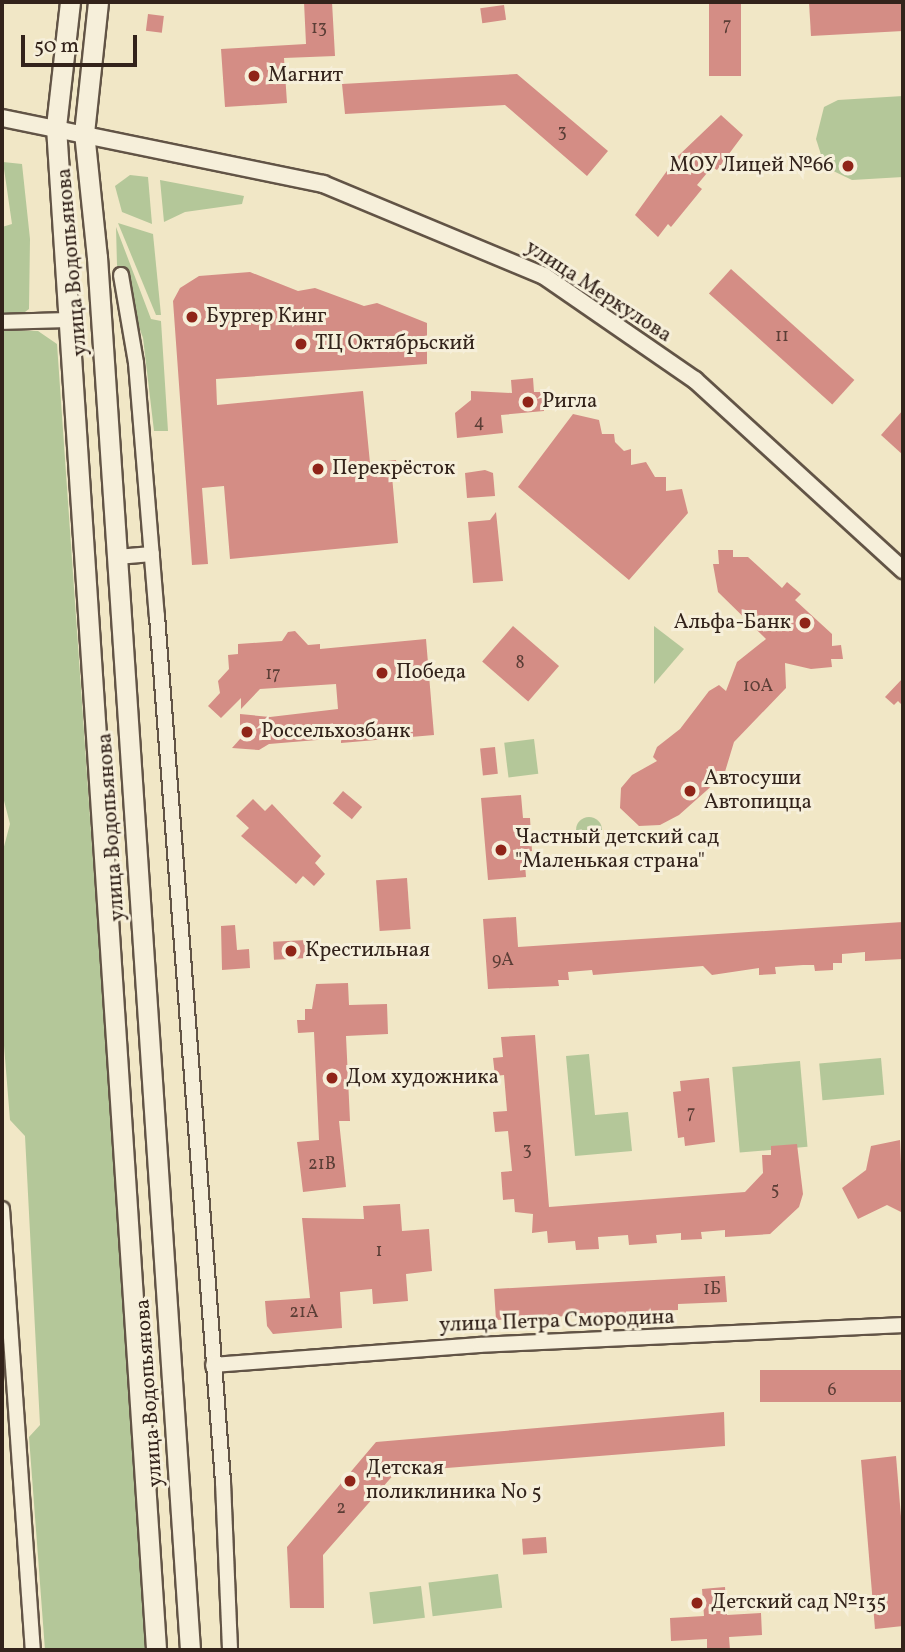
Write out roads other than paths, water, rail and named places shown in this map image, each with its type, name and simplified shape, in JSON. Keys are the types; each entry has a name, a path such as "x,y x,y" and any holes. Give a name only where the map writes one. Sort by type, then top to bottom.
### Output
{"main road":[{"name":"улица Водопьянова","path":"69,2 56,127 156,1650"},
{"name":"улица Водопьянова","path":"98,2 84,132 117,556 190,1650"}],"street":[{"name":"улица Меркулова","path":"2,118 84,132 323,184 488,249 544,276 695,380 903,570"},
{"path":"121,275 136,363 152,554 213,1365 230,1650"},
{"path":"2,322 70,320"},
{"path":"117,556 152,554"},
{"path":"2,1209 33,1650"},
{"name":"улица Петра Смородина","path":"213,1365 479,1345 903,1325"}],"place":[{"name":"Магнит","path":"254,76"},
{"name":"МОУ Лицей №66","path":"848,166"},
{"name":"Бургер Кинг","path":"192,317"},
{"name":"ТЦ Октябрьский","path":"301,344"},
{"name":"Ригла","path":"528,402"},
{"name":"Перекрёсток","path":"318,469"},
{"name":"Альфа-Банк","path":"805,623"},
{"name":"Победа","path":"382,673"},
{"name":"Россельхозбанк","path":"247,732"},
{"name":"Автосуши Автопицца","path":"690,791"},
{"name":"Частный детский сад \"Маленькая страна\"","path":"501,850"},
{"name":"Крестильная","path":"291,951"},
{"name":"Дом художника","path":"332,1078"},
{"name":"Детская поликлиника No 5","path":"350,1481"},
{"name":"Детский сад №135","path":"697,1603"}]}
